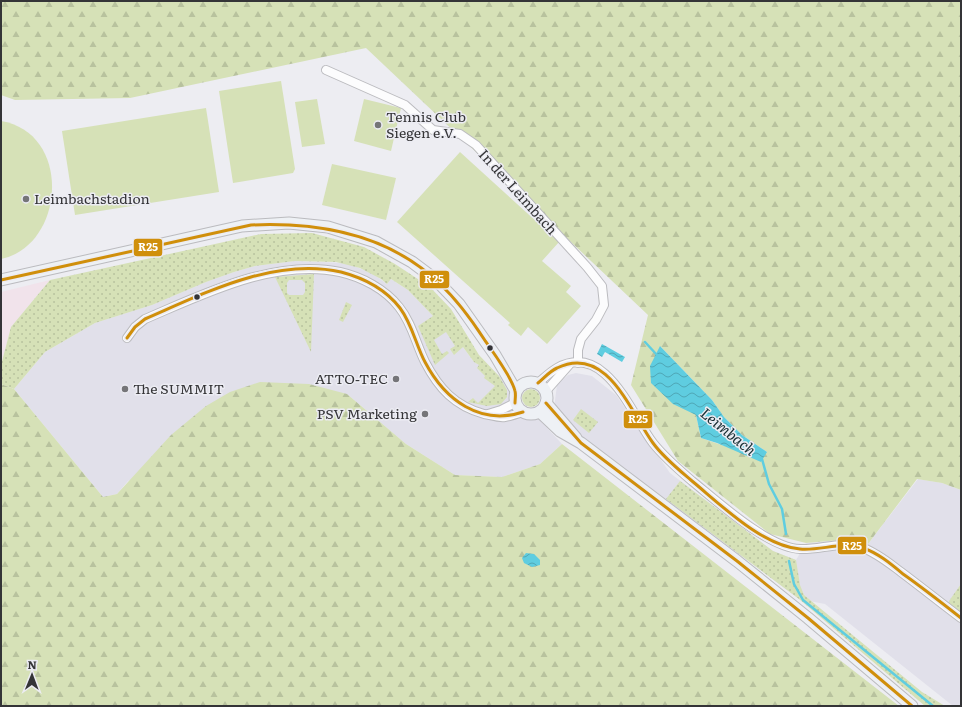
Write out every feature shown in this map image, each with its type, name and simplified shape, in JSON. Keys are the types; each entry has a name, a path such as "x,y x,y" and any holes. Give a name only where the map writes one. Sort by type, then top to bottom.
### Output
{"main road":[{"path":"1,280 242,226 278,222 315,225 341,230 376,242 399,254 425,271 459,304 495,355 516,391 515,403 523,412 534,414 543,408 546,391 538,383 531,381 524,382 516,391"},
{"path":"495,355 524,382"},
{"path":"543,408 560,431 581,443 737,561 808,618 912,706"}],"street":[{"name":"In der Leimbach","path":"326,70 405,105 433,130 460,134 476,145 587,268 602,286 604,305 596,320 581,339 574,363"},
{"path":"127,338 145,319 241,280 282,272 312,270 341,272 370,283 393,300 408,321 425,362 442,388 454,401 463,407 486,414 504,417 523,412"},
{"path":"546,391 574,363"},
{"path":"538,383 558,368 574,363 591,364 601,370 617,386 652,442 675,467 766,538 784,547 795,549 817,549 837,545 862,548 884,560 961,618"},
{"path":"486,414 502,410 515,403"}],"shaded area":[{"path":"295,261 346,263 372,273 387,284 391,279 408,290 463,347 474,362 509,381 517,407 523,412 534,414 562,444 540,464 502,477 455,475 406,444 347,394 128,481 117,494 103,497 14,389 45,352 95,323 152,305 234,272 255,266"},
{"path":"50,280 11,327 1,365 1,292"},
{"path":"576,373 592,376 616,395 670,473 773,551 796,560 806,543 852,539 868,544 918,479 942,483 961,490 961,706 953,706 825,604 799,599 584,438 554,408 557,385 568,375"}],"green space":[{"path":"1,1 961,1 961,490 942,483 917,479 868,544 852,539 806,543 770,534 678,461 631,385 648,315 366,48 130,98 15,100 1,95","holes":["660,346 712,400 724,417 742,435 767,452 737,450 701,438 696,415"]},
{"path":"281,81 295,169 293,173 233,183 219,91"},
{"path":"317,99 325,144 302,147 295,102"},
{"name":"Tennis Club Siegen e.V.","path":"364,99 401,108 391,151 354,141"},
{"path":"206,108 219,192 75,215 62,131"},
{"name":"Leimbachstadion","path":"1,121 24,130 40,146 50,167 52,190 48,213 38,234 22,250 1,259"},
{"path":"460,152 559,242 542,261 571,286 566,292 581,306 547,344 528,327 521,336 508,325 510,323 397,222"},
{"path":"332,164 396,178 386,220 322,205"},
{"path":"312,233 364,247 395,264 430,287 451,309 479,355 499,376 507,390 507,397 501,404 487,406 468,402 473,398 478,403 495,386 484,378 485,376 477,368 479,365 474,362 463,347 454,355 450,349 455,346 446,332 434,340 442,354 447,351 449,353 435,365 418,326 433,316 408,290 391,279 387,284 381,279 360,268 336,262 295,261 255,266 206,282 152,305 95,323 45,352 14,389 1,384 1,365 11,327 50,280 261,234"},
{"path":"314,274 311,352 275,277","holes":["289,280 302,280 305,283 305,292 303,295 289,295 287,293 287,283"]},
{"path":"346,302 352,305 343,322 339,320"},
{"path":"260,382 309,384 347,394 406,444 455,475 502,477 540,464 562,444 899,706 1,706 1,384 14,389 103,497 117,494 171,435 206,406 230,392"},
{"path":"531,389 537,392 540,398 537,404 531,407 525,404 522,398 525,392"},
{"path":"581,409 598,422 589,433 573,420"},
{"path":"680,481 773,551 796,560 800,585 804,595 922,692 945,706 925,706 799,599 666,499"},
{"path":"961,584 961,613 949,604 949,601"}],"water":[{"path":"602,344 625,357 622,362 605,352 602,357 597,354"},
{"path":"660,346 712,400 724,417 742,435 767,452 761,462 717,443 701,438 696,415 673,404 651,383 650,366"},
{"path":"526,553 534,554 540,560 540,565 532,567 524,563 522,558"}],"waterway":[{"name":"Leimbach","path":"645,342 657,355"},
{"name":"Leimbach","path":"760,458 762,459 769,484 782,509 786,534"},
{"name":"Leimbach","path":"789,561 794,584 803,600 933,706"}],"transit line":[{"name":"R25","path":"1,280 251,225 302,226 328,229 376,243 399,254 420,267 440,284 469,317 497,357 513,385 515,391 515,403"},
{"name":"R25","path":"127,338 135,327 145,319 240,280 265,273 291,269 316,269 341,272 366,281 381,290 400,308 408,321 425,362 433,376 453,398 478,412 492,415 507,415 523,412"},
{"name":"R25","path":"538,383 557,368 575,363 590,365 603,373 615,384 626,399 644,430 666,458 728,512 742,522 771,540 786,546 800,549 816,549 847,545 869,550 889,563 961,618"},
{"name":"R25","path":"546,403 581,443 737,561 808,618 912,706"}],"place":[{"name":"Tennis Club Siegen e.V.","path":"378,125"},
{"name":"Leimbachstadion","path":"26,199"},
{"name":"ATTO-TEC","path":"396,379"},
{"name":"The SUMMIT","path":"125,389"},
{"name":"PSV Marketing","path":"425,414"}]}
